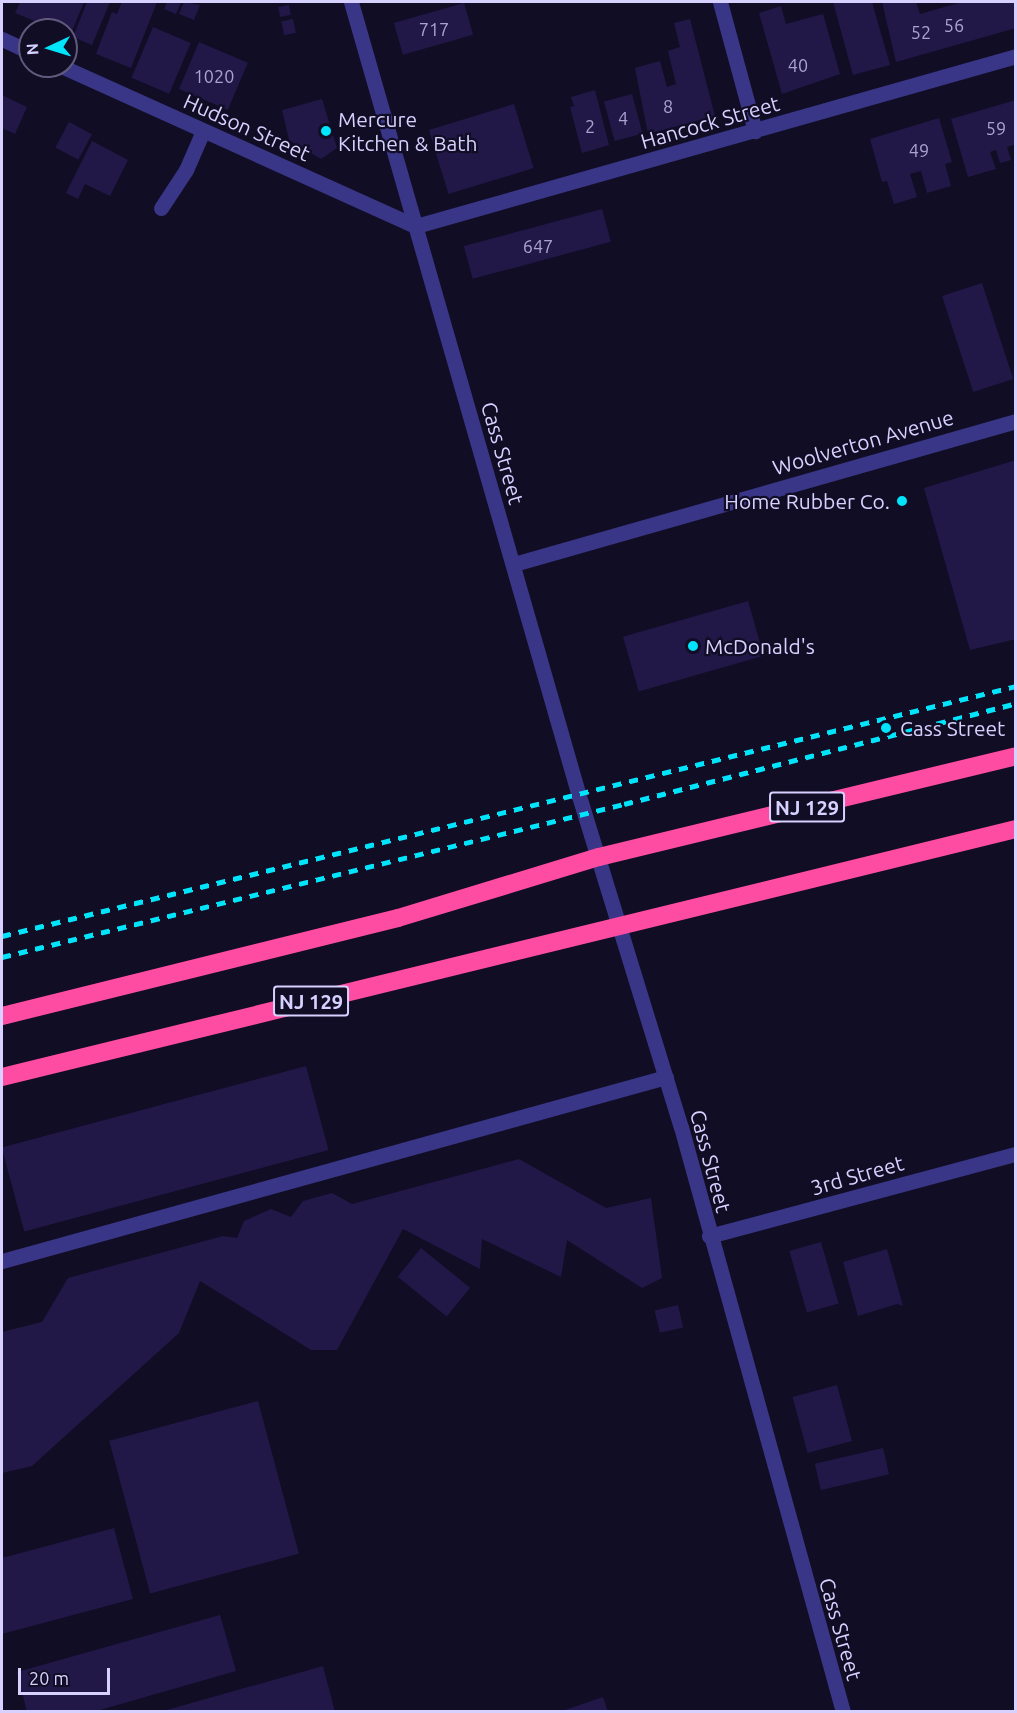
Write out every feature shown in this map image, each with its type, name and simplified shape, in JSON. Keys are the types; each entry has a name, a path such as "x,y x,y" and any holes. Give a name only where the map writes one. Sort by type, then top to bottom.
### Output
{"highway":[{"name":"NJ 129","path":"2,1016 398,918 599,857 1016,756"},
{"name":"NJ 129","path":"2,1077 1016,829"}],"street":[{"name":"Cass Street","path":"351,2 599,857 666,1077 843,1712"},
{"path":"720,2 755,131"},
{"path":"2,39 18,46"},
{"name":"Hancock Street","path":"416,226 1016,57"},
{"name":"Hudson Street","path":"78,74 416,226"},
{"path":"161,208 186,170 203,130"},
{"name":"Woolverton Avenue","path":"514,564 1016,421"},
{"path":"2,1261 666,1077"},
{"name":"3rd Street","path":"709,1236 1016,1154"}],"building":[{"path":"20,2 84,2 77,18 27,18 15,13"},
{"path":"87,2 110,2 92,45 78,39 78,24"},
{"path":"122,2 157,2 131,68 96,54 112,12 117,14"},
{"path":"167,2 181,2 176,14 164,9"},
{"path":"184,2 200,5 194,20 179,14"},
{"path":"833,2 872,2 890,65 853,75"},
{"path":"882,2 916,2 920,14 962,2 1016,2 1016,28 896,62"},
{"path":"464,3 473,35 403,55 394,23"},
{"path":"289,5 291,15 280,17 278,7"},
{"path":"781,6 786,24 823,14 840,74 782,94 759,13"},
{"path":"293,19 296,33 284,35 281,21"},
{"path":"690,19 715,116 648,134 635,68 660,61 667,87 676,84 668,51 680,47 674,23"},
{"path":"153,27 191,43 169,94 132,78"},
{"path":"199,42 248,63 228,110 179,89"},
{"path":"595,90 609,145 582,153 570,107 574,106 571,97"},
{"path":"632,94 643,134 615,141 604,102"},
{"path":"2,95 27,107 15,134 2,128"},
{"path":"322,99 337,148 321,159 289,140 282,110"},
{"path":"1016,100 1016,144 1007,147 1011,160 1000,163 996,150 990,152 996,169 968,177 951,119"},
{"path":"514,104 534,168 448,194 429,130"},
{"path":"939,118 952,162 945,164 951,186 927,193 921,171 910,174 917,197 894,204 887,181 882,182 870,139"},
{"path":"69,122 92,134 78,160 55,148"},
{"path":"92,141 128,160 110,196 85,184 78,199 66,193"},
{"path":"602,209 611,242 473,279 464,246"},
{"path":"982,283 1013,379 973,392 942,296"},
{"path":"1016,460 1016,639 970,650 924,488"},
{"name":"McDonald's","path":"748,601 764,656 639,692 623,637"},
{"path":"306,1066 329,1150 24,1232 2,1147"},
{"path":"519,1159 606,1208 651,1198 662,1278 642,1288 567,1240 561,1277 482,1239 480,1269 403,1229 337,1350 311,1350 200,1281 179,1333 32,1466 2,1473 2,1332 42,1322 68,1278 223,1236 237,1238 244,1221 271,1209 291,1217 303,1201 332,1193 352,1204"},
{"path":"821,1242 839,1304 807,1313 789,1251"},
{"path":"421,1248 470,1288 447,1316 398,1277"},
{"path":"887,1249 903,1306 897,1304 858,1316 843,1262"},
{"path":"678,1305 683,1327 660,1333 655,1310"},
{"path":"837,1385 852,1441 808,1453 793,1397"},
{"path":"258,1401 299,1554 150,1593 109,1441"},
{"path":"883,1448 889,1474 821,1490 815,1464"},
{"path":"114,1528 133,1599 2,1634 2,1558"},
{"path":"220,1615 236,1671 93,1712 27,1712 17,1672"},
{"path":"323,1666 335,1712 163,1712 163,1711"},
{"path":"603,1697 608,1712 562,1712 562,1711"}],"railway":[{"path":"2,936 1016,686"},
{"path":"2,957 624,804 1016,703"}],"place":[{"name":"Mercure Kitchen & Bath","path":"326,131"},
{"name":"Home Rubber Co.","path":"902,501"},
{"name":"McDonald's","path":"693,646"},
{"name":"Cass Street","path":"886,728"}]}
